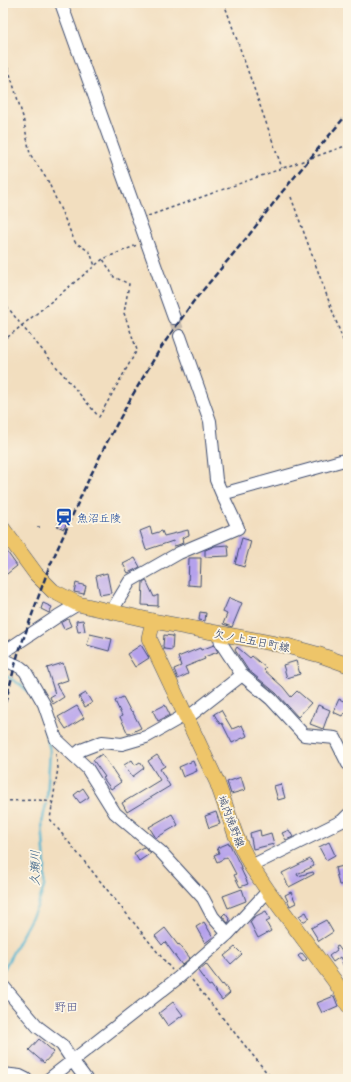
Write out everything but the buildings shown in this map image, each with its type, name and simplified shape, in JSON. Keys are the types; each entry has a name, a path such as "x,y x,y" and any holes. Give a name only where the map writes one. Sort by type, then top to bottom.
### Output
{"main road":[{"name":"欠ノ上五日町線","path":"3,529 36,574 52,591 78,604 153,621 287,646 320,655 348,666"},
{"name":"城内焼野線","path":"153,621 149,638 217,782 236,836 251,866 268,892 334,980 348,1005"}],"street":[{"path":"61,3 174,318"},
{"path":"111,612 130,581 179,553 238,528 216,480 210,421 180,336"},
{"path":"222,494 348,459"},
{"path":"3,652 78,604"},
{"path":"219,634 221,643 242,675 271,699 304,735 335,738 348,764"},
{"path":"3,659 20,667 24,671 44,704 56,738 87,768 115,813 161,852 203,898 212,917 228,934"},
{"path":"74,756 81,750 102,742 122,744 146,737 186,717 242,675"},
{"path":"251,866 342,821 348,815"},
{"path":"49,1079 182,975 228,934 268,892"},
{"path":"3,986 38,1027 62,1045 86,1079"},
{"path":"3,1074 20,1076 26,1079"}],"path":[{"path":"224,3 282,168"},
{"path":"3,50 23,117 30,154 48,181 75,242 90,252 96,266"},
{"path":"138,220 348,145"},
{"path":"291,197 348,354"},
{"path":"3,341 104,259 146,241"},
{"path":"3,301 22,326 99,417 138,350 124,313 129,284 114,277 104,259"},
{"path":"56,738 55,744 58,768 50,819 272,1079"},
{"path":"3,801 39,800 52,802"}],"waterway":[{"name":"久瀬川","path":"3,674 21,685 35,698"},
{"name":"久瀬川","path":"38,704 50,750 47,798"},
{"name":"久瀬川","path":"3,971 37,907 44,887 45,865 42,823 46,804"}],"tunnel":[{"path":"174,318 180,336"}],"railway":[{"path":"3,711 18,654 48,570 86,485 132,396 160,349 193,302 348,113"}],"place":[{"name":"魚沼丘陵","path":"64,517"}],"district":[{"name":"野田","path":"66,1006"}]}
